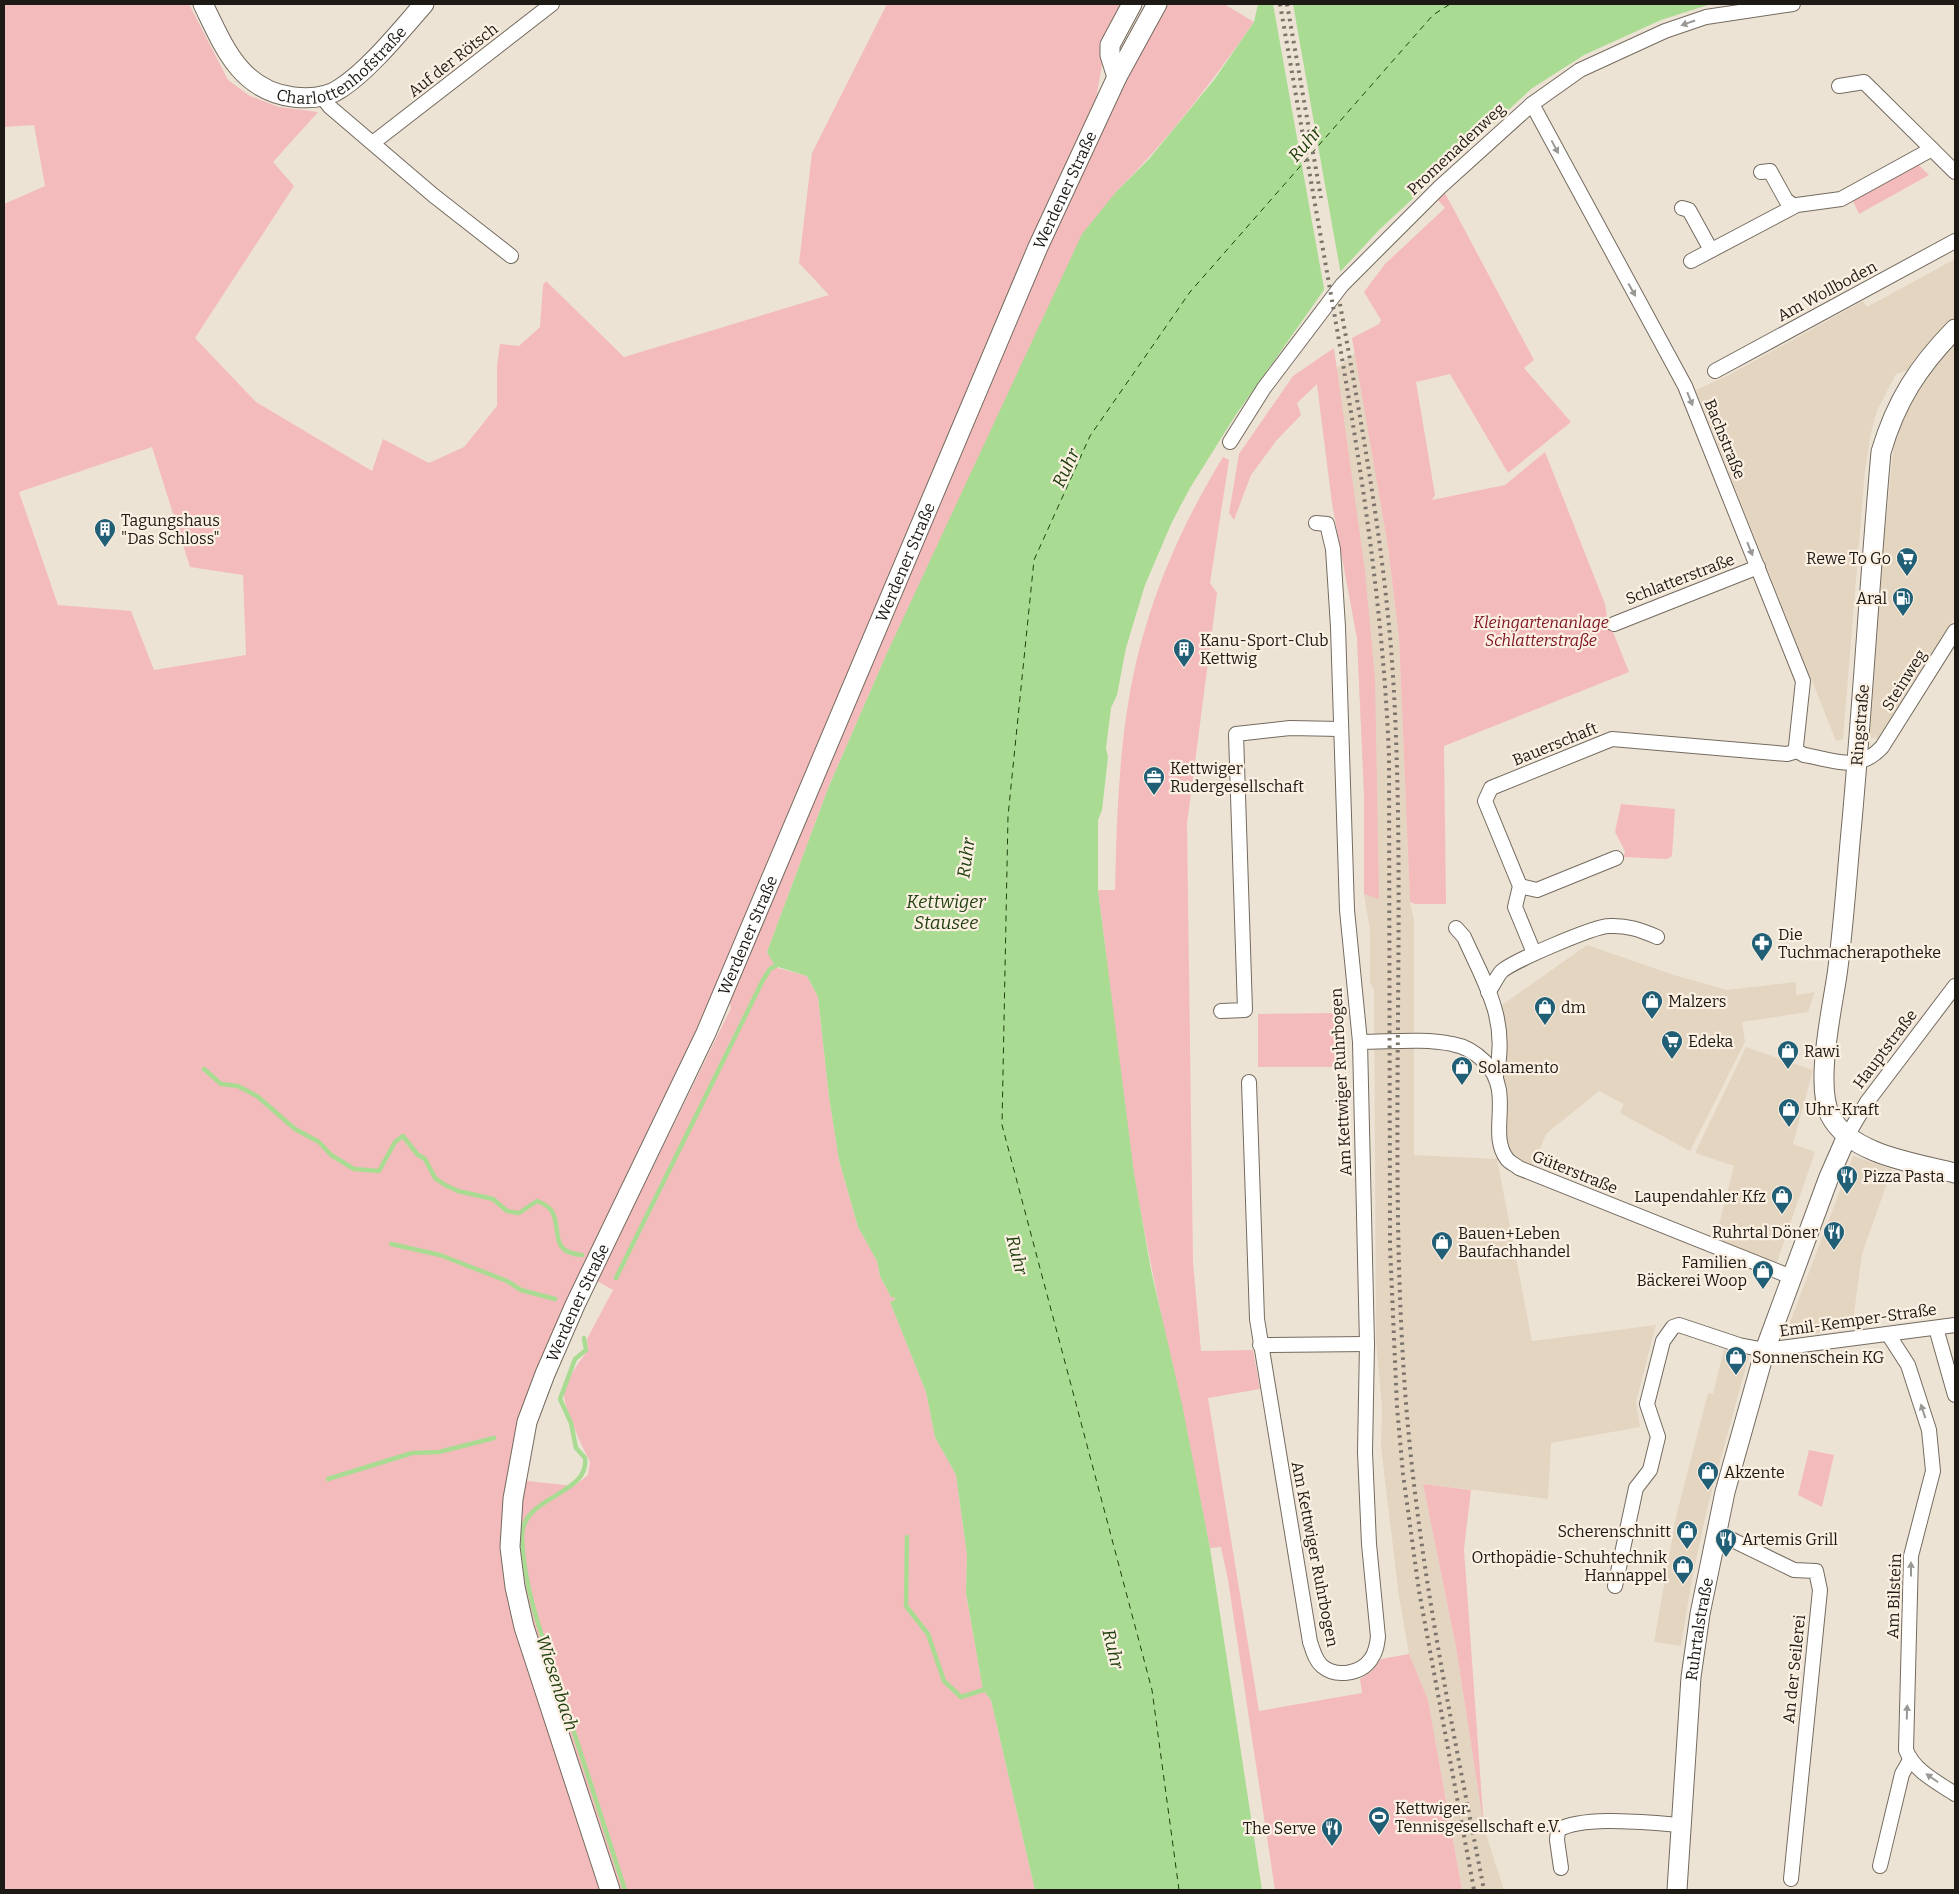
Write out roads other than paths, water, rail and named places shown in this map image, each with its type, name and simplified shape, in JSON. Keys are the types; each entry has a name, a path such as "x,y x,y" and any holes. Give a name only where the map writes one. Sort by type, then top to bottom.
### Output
{"main road":[{"name":"Charlottenhofstraße","path":"203,4 225,50 243,74 265,90 285,96 305,98 322,97 340,89 360,72 424,4"},
{"path":"1117,77 1110,55 1110,45 1132,4"},
{"name":"Werdener Straße","path":"610,1890 524,1627 515,1588 510,1547 513,1499 527,1422 575,1305 706,1033 1038,247 1117,77 1157,4"},
{"name":"Ringstraße","path":"1847,1136 1830,1116 1824,1091 1828,1029 1840,952 1857,764 1881,452 1890,422 1901,398 1920,367 1955,329"},
{"path":"1847,1136 1878,1153 1955,1174"},
{"name":"Ruhrtalstraße","path":"1676,1890 1691,1676 1700,1614 1725,1492 1765,1350 1794,1278 1829,1176 1847,1136"}],"street":[{"name":"Auf der Rötsch","path":"374,142 552,4"},
{"name":"Promenadenweg","path":"1230,442 1264,388 1342,285 1440,187 1532,104 1580,70 1665,31 1706,17 1793,4"},
{"path":"1839,86 1864,82 1955,172"},
{"path":"322,97 330,107 374,142 433,195 511,256"},
{"name":"Bachstraße","path":"1532,104 1685,386 1803,681 1797,751"},
{"path":"1691,261 1794,206 1841,199 1932,149"},
{"path":"1761,172 1770,171 1786,200 1794,206"},
{"path":"1682,208 1689,210 1711,250"},
{"name":"Am Wollboden","path":"1715,371 1955,241"},
{"name":"Am Kettwiger Ruhrbogen","path":"1249,1082 1257,1319 1310,1642 1317,1660 1324,1667 1336,1673 1352,1672 1370,1661 1376,1651 1378,1637 1366,1474 1366,1344 1360,1042 1347,910 1338,627 1333,549 1328,524 1316,524"},
{"name":"Schlatterstraße","path":"1614,624 1758,567"},
{"name":"Steinweg","path":"1857,764 1873,756 1882,747 1955,631"},
{"path":"1222,1011 1245,1010 1236,734 1285,729 1340,729"},
{"name":"Bauerschaft","path":"1520,886 1485,801 1491,788 1612,739 1787,754 1797,751"},
{"path":"1797,751 1804,755 1857,764"},
{"path":"1534,953 1515,907 1520,886 1537,890 1616,858"},
{"path":"1488,992 1501,972 1534,953 1607,926 1635,928 1657,937"},
{"name":"Güterstraße","path":"1456,928 1464,937 1500,1023 1500,1057 1496,1076 1501,1093 1502,1147 1508,1160 1519,1168 1794,1278"},
{"name":"Hauptstraße","path":"1847,1136 1867,1102 1955,986"},
{"path":"1360,1042 1451,1044 1477,1055 1496,1076"},
{"path":"1615,1586 1636,1488 1650,1470 1658,1438 1647,1404 1668,1331 1679,1325 1739,1346 1765,1350"},
{"name":"Emil-Kemper-Straße","path":"1765,1350 1955,1325"},
{"path":"1936,1328 1955,1395"},
{"name":"Am Bilstein","path":"1888,1334 1908,1365 1929,1430 1933,1471 1911,1556 1906,1750 1910,1760"},
{"path":"1260,1346 1366,1344"},
{"name":"An der Seilerei","path":"1716,1532 1794,1570 1816,1571 1820,1590 1791,1879"},
{"path":"1880,1866 1902,1774 1910,1760 1955,1794"},
{"path":"1561,1868 1556,1840 1558,1830 1566,1825 1610,1821 1681,1825"}],"water":[{"name":"Kettwiger Stausee","path":"1258,4 1711,4 1661,20 1584,55 1531,89 1380,229 1326,287 1235,416 1190,488 1172,522 1145,585 1126,648 1117,695 1111,708 1102,810 1098,820 1098,890 1134,1173 1151,1270 1182,1404 1210,1548 1262,1890 1035,1890 991,1700 983,1690 966,1593 967,1555 956,1475 935,1437 926,1392 890,1302 895,1300 894,1297 891,1297 880,1276 877,1261 858,1227 839,1160 829,1097 818,997 807,976 775,966 767,952 829,786 887,653 1082,234 1116,192 1149,159 1214,80 1254,22"}],"waterway":[{"path":"616,1278 763,980 770,969 779,964"},
{"path":"204,1069 221,1084 238,1086 257,1096 295,1129 319,1142 331,1155 354,1169 379,1171 395,1142 403,1136 417,1154 425,1159 435,1178 445,1185 458,1191 493,1199 507,1211 519,1213 537,1201 547,1206 554,1216 558,1238 564,1249 571,1253 582,1255"},
{"path":"391,1244 440,1255 507,1281 521,1290 555,1299"},
{"name":"Wiesenbach","path":"584,1338 586,1350 575,1359 560,1399 571,1423 576,1448 585,1458 584,1471 567,1489 542,1504 532,1513 524,1524 522,1538 527,1577 536,1616 625,1890"},
{"path":"328,1479 412,1453 439,1452 494,1438"},
{"path":"907,1537 906,1606 928,1634 944,1681 961,1697 983,1690"}],"railway":[{"path":"1280,4 1353,423 1369,533 1382,644 1389,756 1390,1246 1397,1407 1403,1474 1419,1591 1474,1890"},
{"path":"1287,4 1321,198"},
{"path":"1340,304 1380,546 1391,644 1394,693 1399,863 1398,1205 1400,1290 1409,1440 1425,1570 1484,1890"}],"place":[{"name":"Tagungshaus \"Das Schloss\"","path":"105,548"},
{"name":"Rewe To Go","path":"1907,577"},
{"name":"Aral","path":"1903,617"},
{"name":"Kanu-Sport-Club Kettwig","path":"1184,668"},
{"name":"Kettwiger Rudergesellschaft","path":"1154,796"},
{"name":"Die Tuchmacherapotheke","path":"1762,962"},
{"name":"Malzers","path":"1652,1020"},
{"name":"dm","path":"1545,1026"},
{"name":"Edeka","path":"1672,1060"},
{"name":"Rawi","path":"1788,1070"},
{"name":"Solamento","path":"1462,1086"},
{"name":"Uhr-Kraft","path":"1789,1128"},
{"name":"Pizza Pasta","path":"1847,1195"},
{"name":"Laupendahler Kfz","path":"1782,1215"},
{"name":"Ruhrtal Döner","path":"1834,1251"},
{"name":"Bauen+Leben Baufachhandel","path":"1442,1261"},
{"name":"Familien Bäckerei Woop","path":"1763,1290"},
{"name":"Sonnenschein KG","path":"1736,1376"},
{"name":"Akzente","path":"1708,1491"},
{"name":"Scherenschnitt","path":"1687,1550"},
{"name":"Artemis Grill","path":"1726,1558"},
{"name":"Orthopädie-Schuhtechnik Hannappel","path":"1683,1585"},
{"name":"Kettwiger Tennisgesellschaft e.V.","path":"1379,1836"},
{"name":"The Serve","path":"1332,1847"}],"water label":[{"name":"Ruhr","path":"1305,144"},
{"name":"Ruhr","path":"1066,468"},
{"name":"Ruhr","path":"966,858"},
{"name":"Ruhr","path":"1017,1255"},
{"name":"Ruhr","path":"1113,1649"}],"park label":[{"name":"Kleingartenanlage Schlatterstraße","path":"1541,631"}]}
